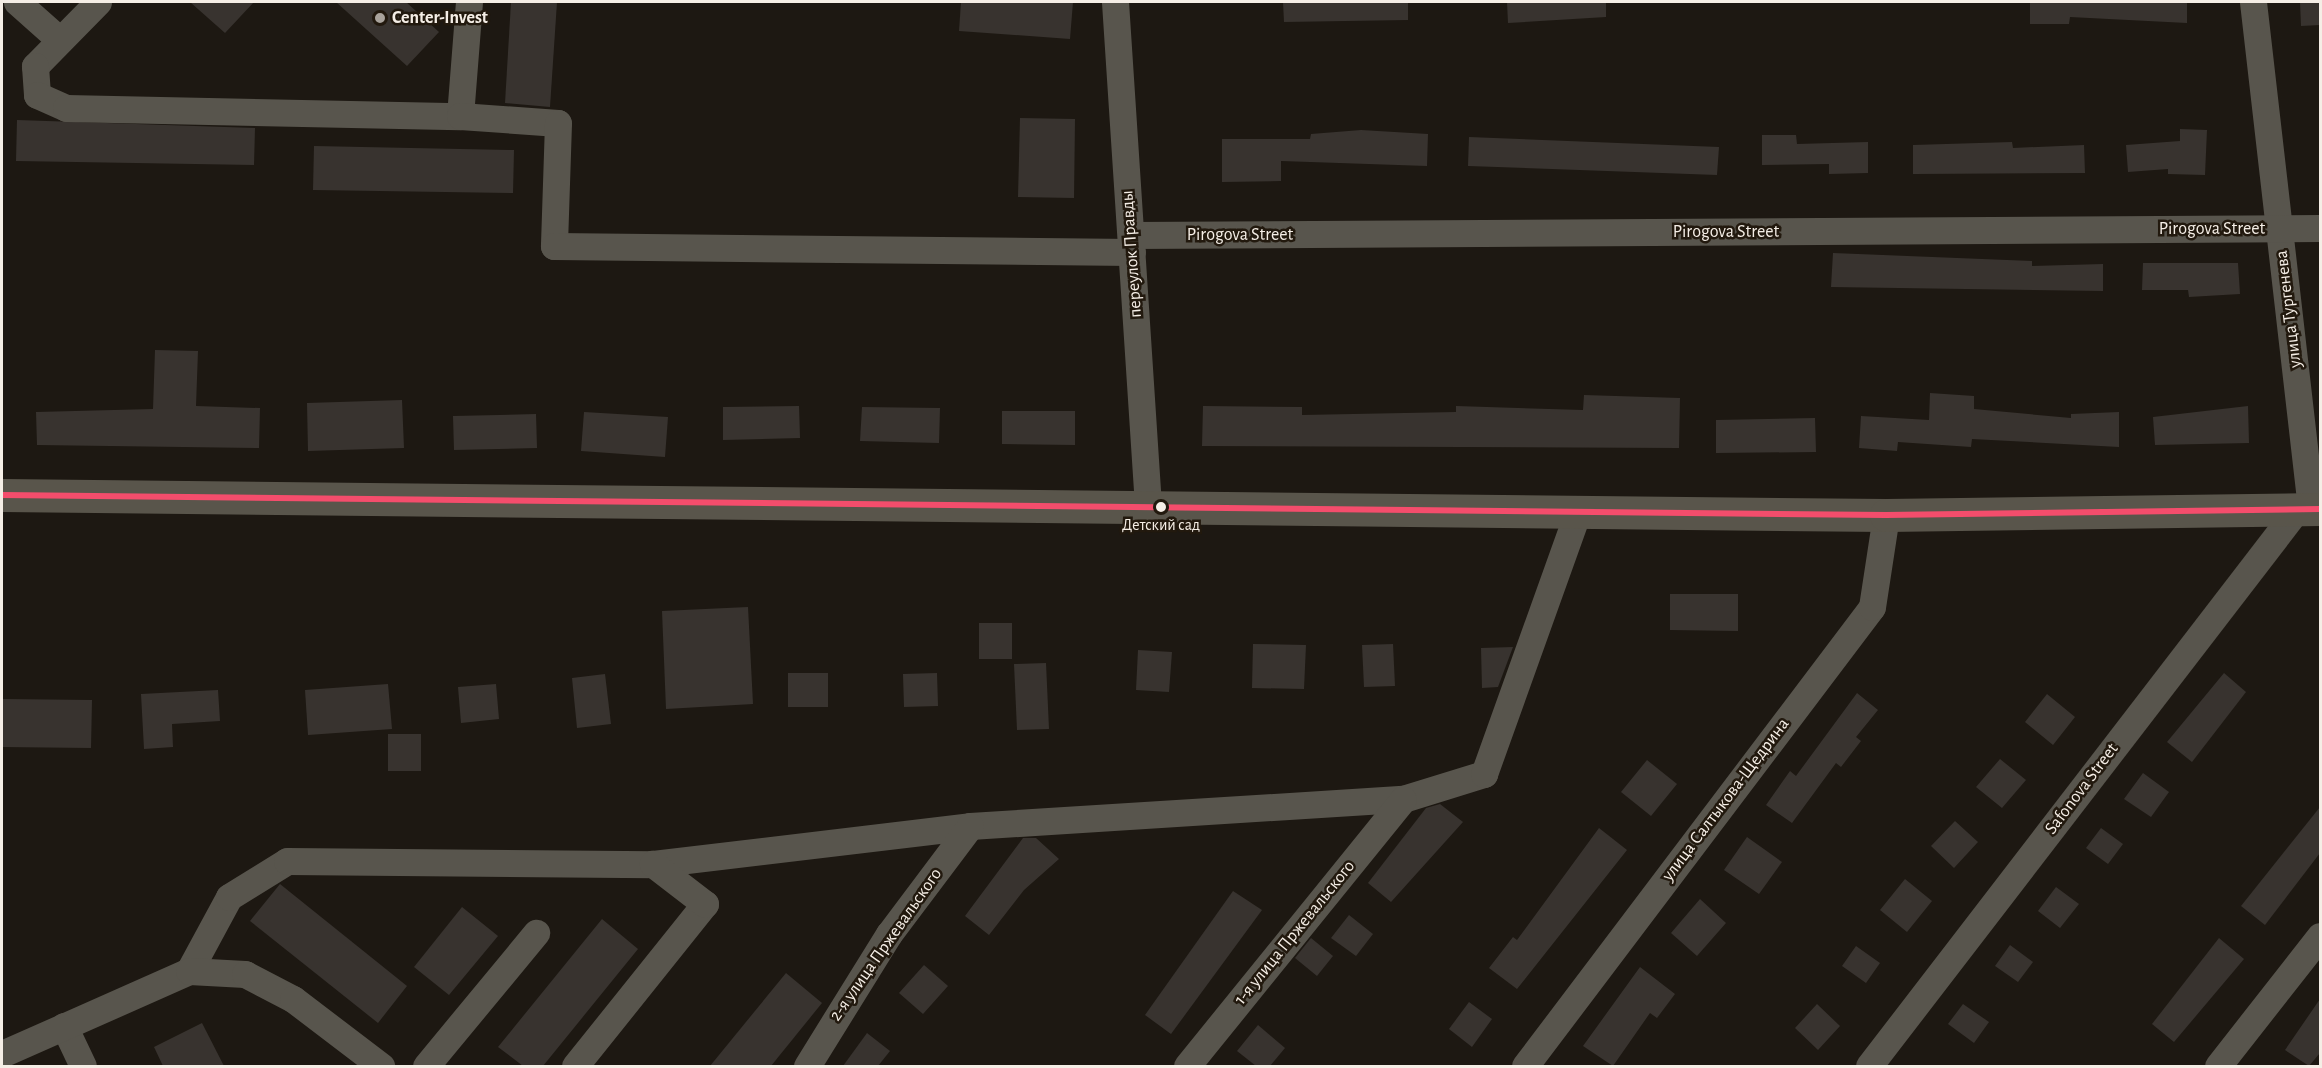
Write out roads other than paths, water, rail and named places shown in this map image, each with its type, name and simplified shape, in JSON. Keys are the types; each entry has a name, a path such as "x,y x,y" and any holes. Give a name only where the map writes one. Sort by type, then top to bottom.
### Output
{"main road":[{"path":"2,495 1886,515 2309,510"}],"street":[{"path":"17,2 60,40"},
{"path":"98,2 35,66 37,95 66,108 459,116 469,2"},
{"name":"переулок Правды","path":"1115,2 1148,506"},
{"name":"улица Тургенева","path":"2253,2 2280,228 2309,510"},
{"name":"Pirogova Street","path":"459,116 558,123 554,246 1131,244 2320,228"},
{"name":"Safonova Street","path":"1869,1066 2309,510"},
{"path":"189,971 229,897 287,861 653,864 970,826 1403,799 1484,774 1578,511"},
{"name":"улица Салтыкова-Щедрина","path":"1525,1066 1872,607 1886,515"},
{"name":"1-я улица Пржевальского","path":"1187,1066 1403,799"},
{"name":"2-я улица Пржевальского","path":"807,1066 889,933 970,826"},
{"path":"575,1066 705,904 653,864"},
{"path":"426,1066 536,933"},
{"path":"2218,1066 2320,936"},
{"path":"2,1053 189,971 245,974 293,999 381,1066"},
{"path":"64,1026 83,1066"}],"place":[{"name":"Center-Invest","path":"380,18"},
{"name":"Детский сад","path":"1161,507"}]}
